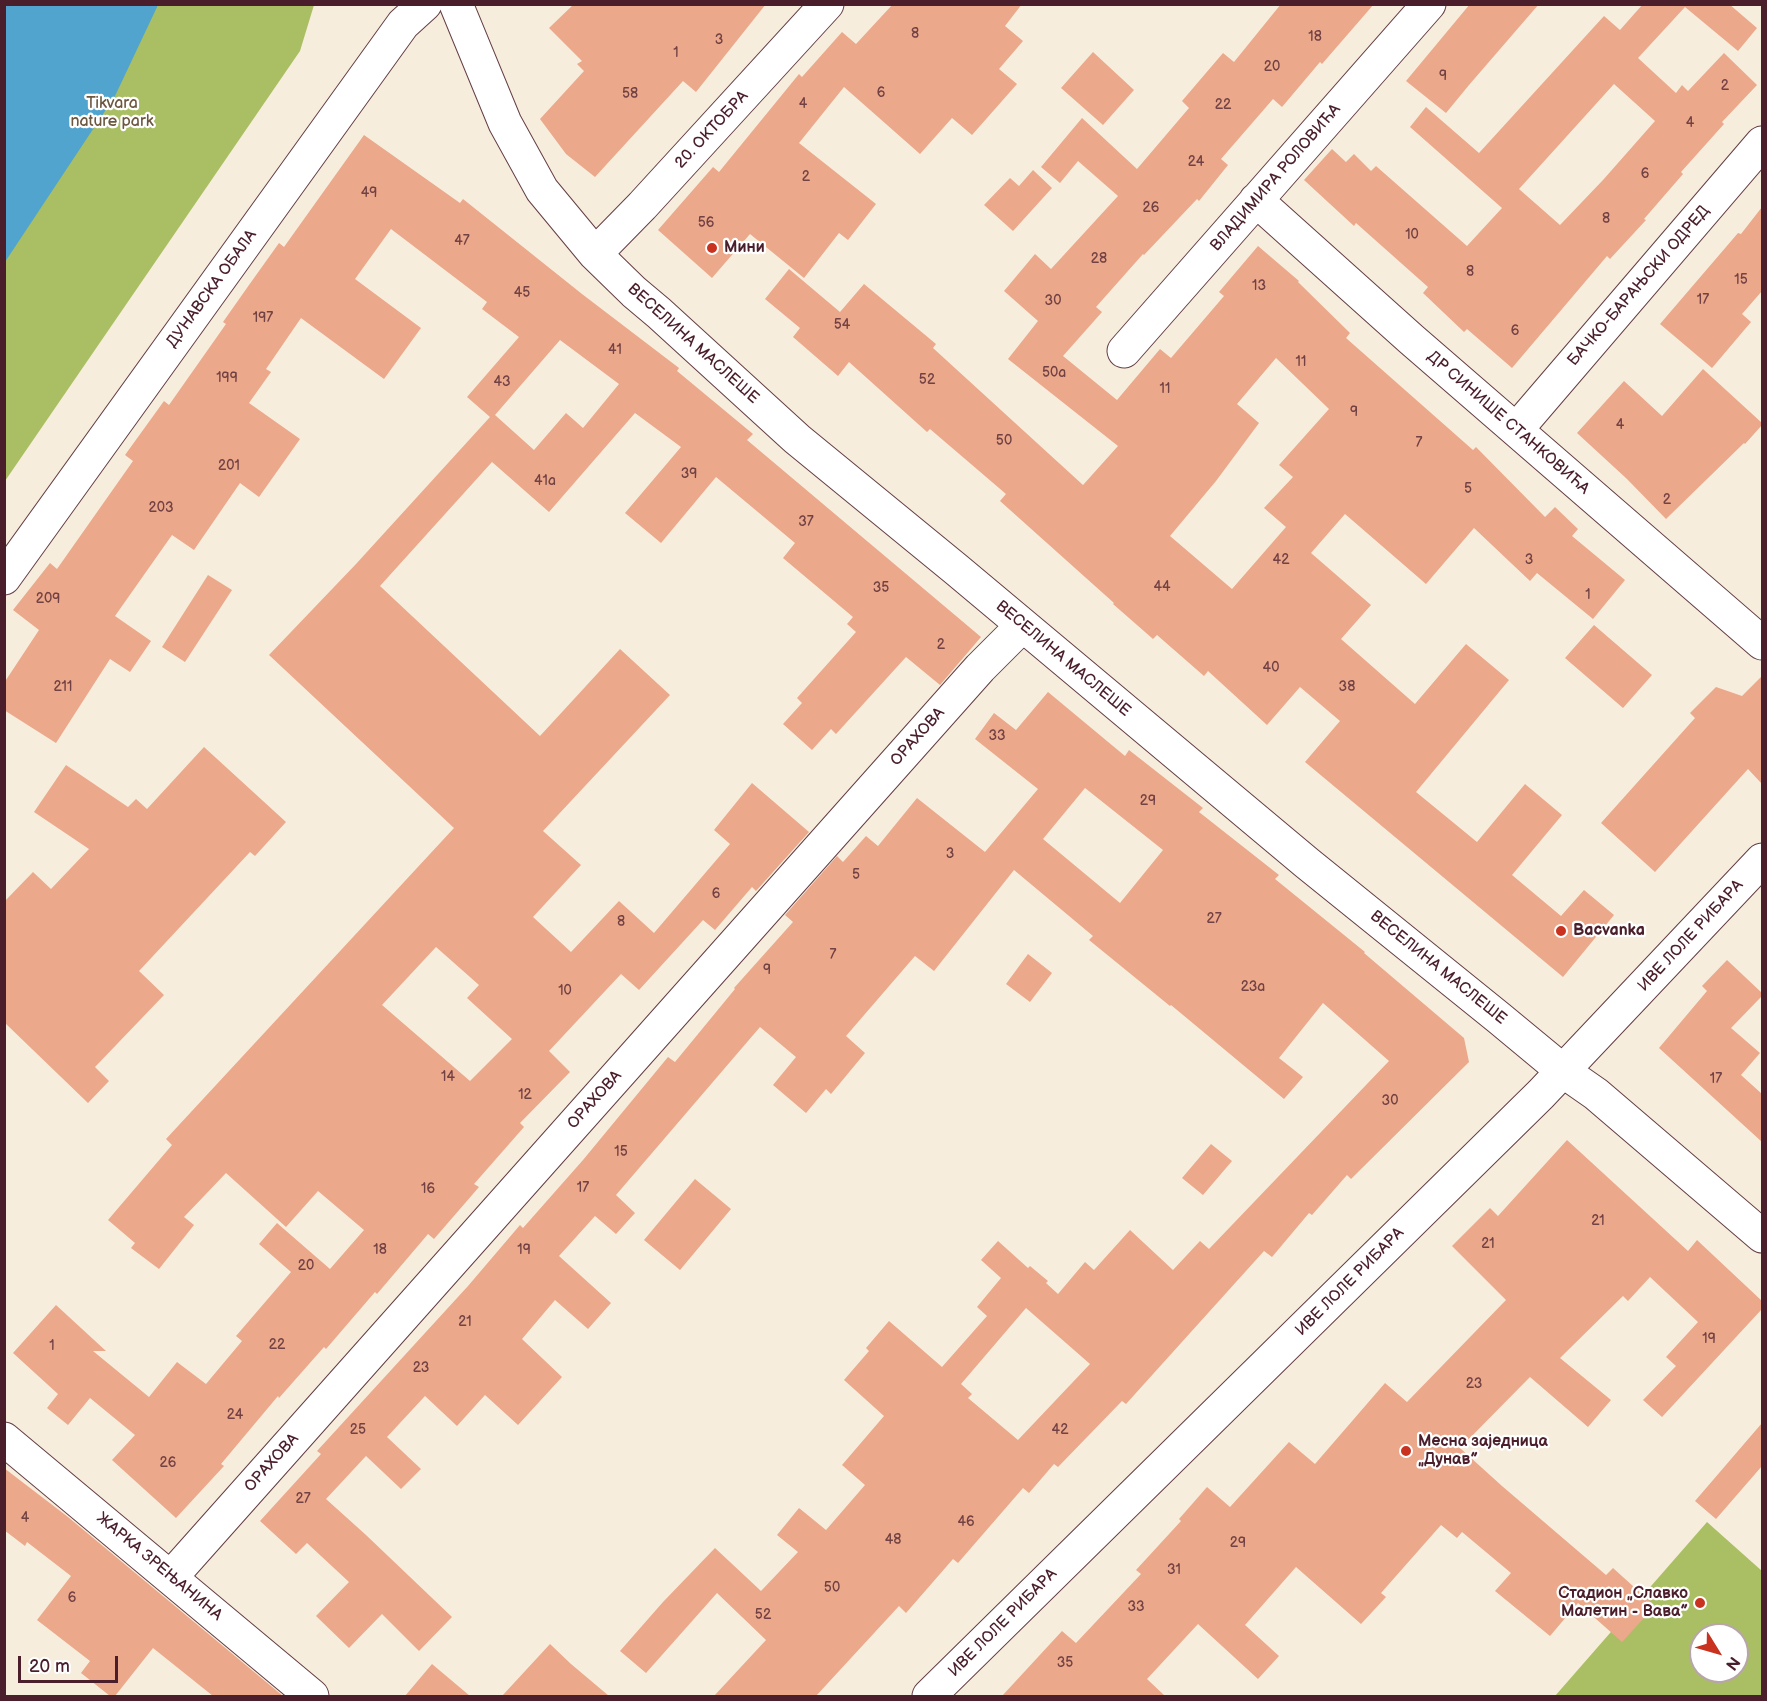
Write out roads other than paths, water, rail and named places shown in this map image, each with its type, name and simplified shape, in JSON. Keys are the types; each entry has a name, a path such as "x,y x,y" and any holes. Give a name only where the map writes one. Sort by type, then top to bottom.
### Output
{"street":[{"name":"ДУНАВСКА ОБАЛА","path":"4,578 403,24 424,4"},
{"name":"ВЕСЕЛИНА МАСЛЕШЕ","path":"456,4 505,123 542,190 595,254 634,292 797,439 1298,855 1563,1071 1596,1094 1762,1236"},
{"name":"20. ОКТОБРА","path":"595,254 642,206 827,4"},
{"name":"ВЛАДИМИРА РОЛОВИЋА","path":"1124,351 1429,4"},
{"name":"БАЧКО-БАРАЊСКИ ОДРЕД","path":"1516,430 1762,143"},
{"name":"ДР СИНИШЕ СТАНКОВИЋА","path":"1256,200 1385,316 1762,643"},
{"name":"ОРАХОВА","path":"171,1576 964,686 1022,626"},
{"name":"ИВЕ ЛОЛЕ РИБАРА","path":"929,1696 1563,1071 1762,860"},
{"name":"ЖАРКА ЗРЕЊАНИНА","path":"4,1439 171,1576 312,1696"}],"water":[{"path":"5,4 158,5 115,96 5,262"}],"place":[{"name":"Мини","path":"712,248"},
{"name":"Bacvanka","path":"1561,931"},
{"name":"Месна заједница „Дунав”","path":"1406,1451"},
{"name":"Стадион „Славко Малетин - Вава”","path":"1700,1603"}],"park label":[{"name":"Tikvara nature park","path":"112,113"}]}
